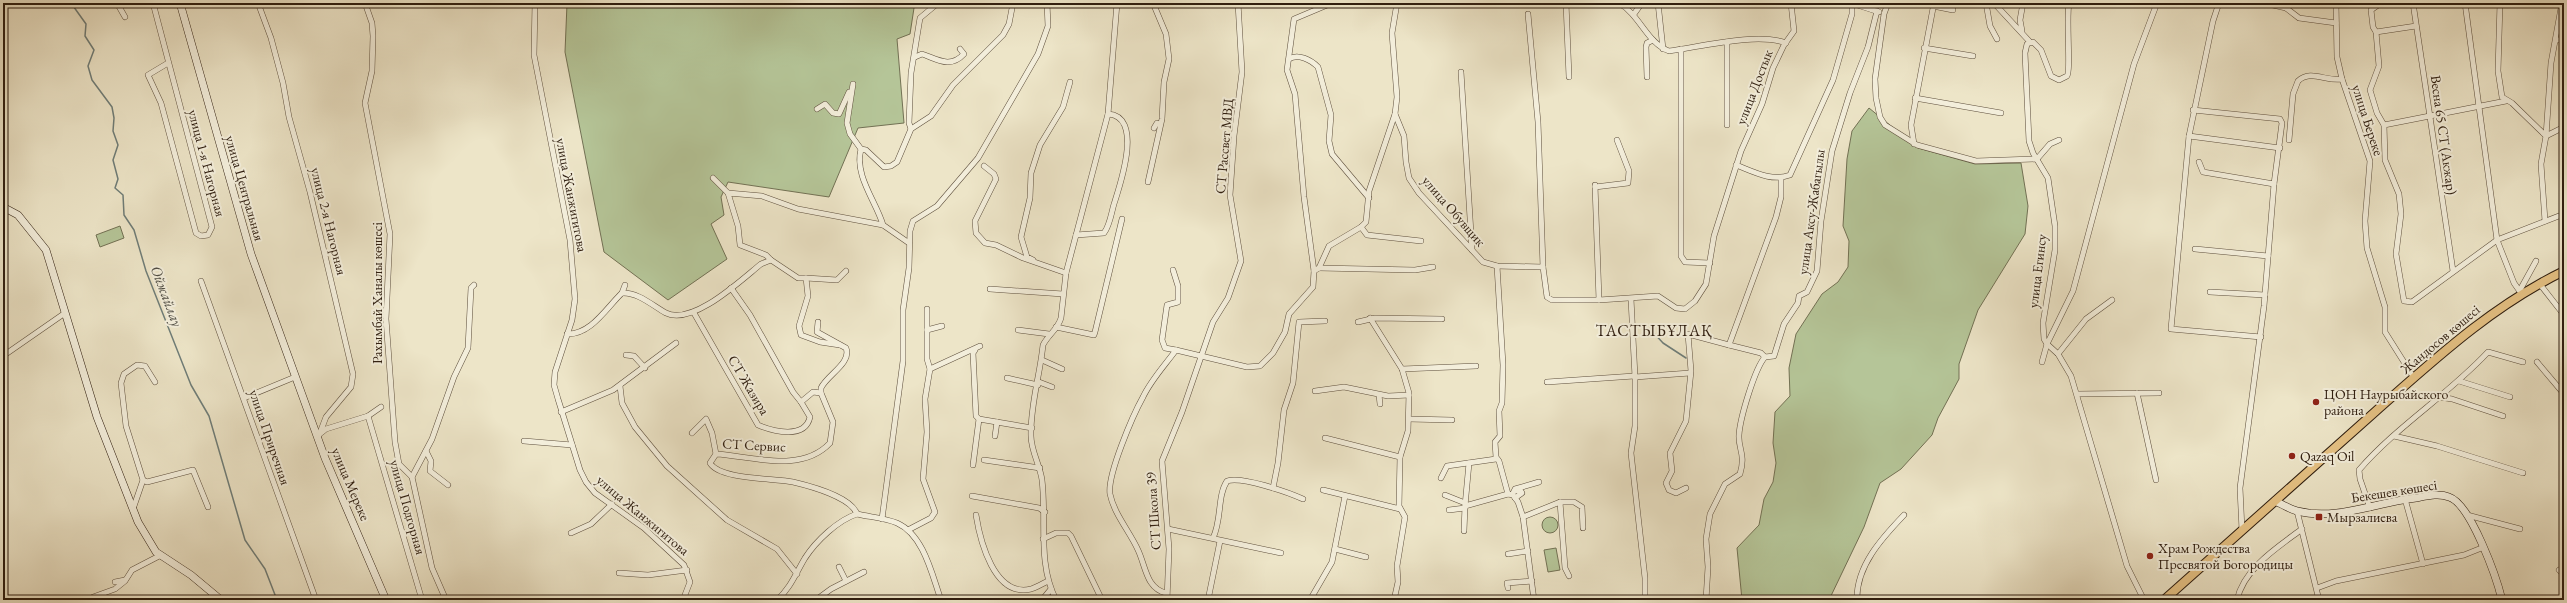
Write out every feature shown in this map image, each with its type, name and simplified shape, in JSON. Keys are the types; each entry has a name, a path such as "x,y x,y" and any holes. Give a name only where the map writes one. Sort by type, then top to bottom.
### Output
{"main road":[{"name":"Жандосов көшесі","path":"2164,600 2414,378 2490,314 2520,292 2564,271"}],"street":[{"path":"117,3 124,17"},
{"name":"улица 1-я Нагорная","path":"153,3 212,227 209,234 201,236 196,232 162,107 148,75 168,63"},
{"name":"улица Центральная","path":"180,3 243,231 295,377"},
{"name":"улица 2-я Нагорная","path":"258,3 272,38 283,83 288,117 310,192 353,374 351,387 326,417 319,436"},
{"name":"Рахымбай Ханалы көшесі","path":"365,3 372,23 373,36 372,71 365,103 390,234 386,319 395,442 400,464 412,477 432,568 446,600"},
{"name":"улица Жанжигитова","path":"536,3 534,55 572,257 575,308 554,378 561,412 586,482 595,493 612,504 669,550 687,570 689,587 683,600"},
{"path":"817,108 825,104 833,113 839,114 853,85 847,123 850,134 861,149 866,150 881,166 891,166 901,155 910,128 911,74 920,18 938,3"},
{"path":"910,128 931,116 956,82 1004,35 1009,24 1013,3"},
{"path":"882,519 903,361 903,310 909,243 913,222 937,206 972,166 1038,54 1048,26 1047,3"},
{"path":"1056,600 1048,581 1043,539 1045,512 1040,468 1031,439 1032,428 1043,345 1061,318 1066,273 1108,114 1117,3"},
{"path":"1148,182 1160,124 1165,92 1164,82 1168,72 1169,48 1166,34 1153,3"},
{"name":"СТ Рассвет МВД","path":"1202,355 1213,322 1235,282 1240,261 1230,195 1234,136 1242,72 1238,3"},
{"path":"1173,270 1178,286 1178,302 1167,305 1162,340 1165,348 1202,355 1247,367 1257,367 1263,364 1273,353 1285,332 1289,314 1313,287 1314,271 1304,197 1295,94 1287,70 1294,19 1332,3"},
{"name":"улица Обувщик","path":"1397,3 1392,33 1397,97 1395,114 1404,136 1406,162 1410,178 1420,193 1483,262 1497,266 1543,267"},
{"path":"1566,3 1569,77"},
{"path":"1620,3 1634,14 1663,49 1669,51 1727,42 1774,39 1786,43"},
{"path":"1634,14 1640,3"},
{"path":"1658,3 1663,49"},
{"name":"улица Достык","path":"1631,299 1658,296 1676,308 1685,309 1695,301 1704,288 1714,236 1736,165 1762,104 1773,68 1794,31 1791,3"},
{"path":"1852,3 1857,7 1884,14"},
{"path":"1736,165 1770,178 1781,178 1790,175 1814,126 1833,80 1852,14 1852,3"},
{"path":"1888,3 1884,14 1876,79 1879,111 1882,121 1889,128 1914,144 1976,161 2037,159 2050,144 2059,140"},
{"path":"1986,3 1990,26 1997,39"},
{"path":"1994,3 2028,41 2037,45 2041,50 2051,76 2059,80 2067,76 2070,69 2067,29 2069,3"},
{"path":"2023,3 2020,20 2028,41"},
{"path":"2042,362 2047,344 2072,291 2134,64 2157,3"},
{"path":"2219,3 2193,110 2171,329 2261,337"},
{"path":"2264,3 2286,6 2292,15 2299,18 2336,23"},
{"name":"улица Береке","path":"2336,3 2337,57 2342,78 2370,161 2365,222 2367,248 2385,307 2385,332 2414,378"},
{"path":"2381,3 2371,10 2373,27 2376,32 2379,66 2370,90 2377,113 2384,125 2385,160 2400,200 2401,214 2396,254 2404,301 2412,302 2452,271 2497,240 2564,214"},
{"name":"Весна 65 СТ (Акжар)","path":"2413,3 2452,271"},
{"path":"2465,3 2497,240 2514,282 2520,292"},
{"path":"2500,3 2498,71 2503,100"},
{"path":"1914,144 1911,126 1924,48 1934,4 1953,10"},
{"path":"1852,14 1857,7"},
{"path":"2545,221 2541,164 2546,136 2550,71 2561,8"},
{"name":"улица Аксу-Жабагылы","path":"1706,600 1708,524 1725,484 1740,474 1743,460 1739,436 1758,367 1765,357 1774,356 1784,324 1798,303 1799,296 1807,292 1813,284 1817,271 1822,214 1834,140 1868,47 1877,11"},
{"path":"1528,14 1538,122 1543,267 1546,291 1549,298 1559,301 1631,299 1635,426 1631,453 1645,578 1645,600"},
{"path":"2014,24 2020,20"},
{"path":"2376,32 2416,26"},
{"path":"1647,77 1646,47 1647,43 1654,40"},
{"path":"2556,40 2564,40"},
{"name":"улица Егинсу","path":"2028,41 2024,61 2029,141 2048,178 2055,226 2054,250 2043,323 2047,344"},
{"path":"1727,42 1728,125"},
{"path":"1924,48 1973,56"},
{"path":"914,58 917,54 922,54 937,61 956,61 964,54 960,49"},
{"path":"1681,50 1681,256 1685,262 1710,263"},
{"path":"1289,59 1292,57 1304,58 1318,67 1331,115 1329,141 1332,154 1369,198"},
{"path":"1460,72 1472,250"},
{"path":"2289,140 2293,94 2298,81 2309,76 2331,81 2342,78"},
{"path":"1066,273 1027,257 1021,237 1030,198 1031,173 1040,145 1063,106 1070,82"},
{"path":"1915,98 2001,113"},
{"path":"2384,125 2478,108 2503,100 2512,103 2546,136"},
{"path":"2193,110 2280,119 2282,123 2280,148 2274,184 2261,337 2240,488 2242,530"},
{"path":"1076,235 1104,233 1124,171 1128,146 1123,123 1116,115 1108,114"},
{"path":"1319,268 1329,246 1361,227 1368,215 1369,198 1382,148 1395,114"},
{"path":"1154,128 1157,123 1160,124"},
{"path":"2546,136 2564,127"},
{"path":"2190,136 2280,148"},
{"path":"1599,300 1595,186 1628,183 1629,171 1617,140"},
{"path":"861,149 859,158 867,190 883,225"},
{"path":"2199,162 2203,172 2215,176 2274,184"},
{"path":"984,166 994,174 996,181 975,221 976,233 985,243 996,245 1023,258 1033,260"},
{"path":"713,178 728,193 738,226 740,245 766,255 798,278 837,280 846,271"},
{"path":"1729,345 1776,217 1781,197 1781,178"},
{"path":"728,193 762,196 798,209 883,225 909,243"},
{"path":"3,207 18,215 46,250 97,417 133,509 149,540 161,555 191,575 221,600"},
{"path":"1056,327 1094,335 1122,219"},
{"path":"1361,227 1366,235 1421,241"},
{"path":"2196,249 2268,256"},
{"path":"765,262 767,260 766,255"},
{"path":"622,293 650,303 670,314 694,313 731,288 765,262 771,260"},
{"path":"2520,292 2536,262"},
{"path":"1497,266 1503,377 1502,403 1500,412 1500,436 1495,442 1496,459 1499,461 1512,495 1523,517 1534,600"},
{"path":"1314,271 1319,268 1415,270 1433,267"},
{"path":"806,278 808,296 799,326 800,333 820,342 840,345"},
{"name":"улица Приречная","path":"200,281 244,398 316,600"},
{"path":"2539,283 2564,315"},
{"path":"412,477 426,451 454,377 468,348 471,288 474,285"},
{"path":"567,334 576,332 597,320 622,293 625,285"},
{"path":"731,288 750,315 793,392 801,402 813,392 820,393 822,385 847,356 846,348 817,332 818,322"},
{"path":"990,289 1064,294"},
{"path":"2210,292 2265,295"},
{"path":"2058,354 2086,320 2112,300"},
{"path":"908,530 931,518 935,512 923,479 927,432 925,399 930,369 926,330 927,309"},
{"path":"3,356 65,313"},
{"name":"СТ Жазира","path":"694,313 758,425 784,434 802,427 810,417 801,402"},
{"path":"1370,318 1402,369 1409,395 1408,431 1400,457 1400,509 1405,517 1397,566 1398,582 1394,600"},
{"path":"1358,322 1370,318 1442,319"},
{"path":"1273,488 1278,463 1284,410 1293,383 1299,322 1325,321"},
{"path":"926,330 942,326"},
{"path":"1018,330 1049,334"},
{"path":"1686,488 1674,493 1669,490 1666,483 1672,471 1670,453 1686,421 1690,373 1688,334 1756,351 1765,357"},
{"path":"561,412 595,399 620,386 676,343"},
{"path":"2047,344 2058,354 2071,376 2078,394 2127,566 2144,600"},
{"path":"930,369 975,350 980,346"},
{"path":"972,465 979,419 976,416 973,353 975,350"},
{"path":"1166,593 1156,590 1151,584 1130,532 1113,503 1110,489 1111,479 1124,438 1143,396 1176,350"},
{"path":"2370,508 2360,479 2359,470 2394,436 2459,381 2488,352 2523,362"},
{"path":"626,354 634,356 645,368"},
{"name":"СТ Школа 39","path":"1167,600 1168,528 1162,461 1202,355"},
{"path":"1042,360 1062,369"},
{"path":"2537,362 2564,394"},
{"path":"133,509 143,480 126,426 122,383 124,374 137,365 145,366 155,382"},
{"path":"1402,369 1476,366"},
{"path":"1547,382 1690,373"},
{"path":"244,398 295,377"},
{"name":"улица Мереке","path":"295,377 386,600"},
{"path":"1007,378 1052,387"},
{"path":"2459,381 2510,397"},
{"path":"620,386 622,403 635,427 667,466 727,520 777,550 797,574"},
{"path":"1315,391 1344,387 1380,395 1409,395"},
{"name":"СТ Сервис","path":"820,393 830,414 833,429 830,443 819,451 802,458 775,461 716,454 710,460 714,468 746,477 794,482 843,499 853,506 857,514"},
{"path":"2136,393 2156,480"},
{"path":"2078,394 2159,393"},
{"path":"1380,395 1380,404"},
{"path":"2439,397 2452,399 2503,416"},
{"path":"319,436 326,429 368,416 381,406"},
{"name":"улица Подгорная","path":"368,416 422,600"},
{"path":"692,433 706,419 712,433 716,454"},
{"path":"979,419 1032,428"},
{"path":"1409,419 1452,420"},
{"path":"995,436 997,422"},
{"path":"2394,436 2437,446 2523,473"},
{"path":"1325,438 1400,457"},
{"path":"524,441 572,445"},
{"path":"426,451 431,461 430,471 448,485"},
{"path":"1441,478 1447,466 1496,459"},
{"path":"984,460 1040,468"},
{"path":"1464,531 1469,463"},
{"path":"143,480 147,482 193,470 208,508"},
{"path":"1213,538 1219,523 1222,497 1227,481 1238,480 1273,488 1303,499"},
{"path":"1512,495 1515,489 1539,482"},
{"path":"1449,510 1522,493 1528,485"},
{"path":"1322,490 1400,509"},
{"name":"Бекешев көшесі","path":"2275,501 2297,511 2328,514 2370,508 2405,499 2441,495 2451,497 2466,514 2484,547 2496,574 2502,600"},
{"path":"972,496 1039,508 1045,512"},
{"path":"1310,600 1329,566 1335,549 1345,496"},
{"path":"1445,496 1465,506"},
{"path":"2405,499 2423,564"},
{"path":"1523,517 1560,502 1574,502 1582,507 1583,528"},
{"path":"1560,502 1565,568 1568,576"},
{"path":"571,533 591,524 612,504"},
{"path":"2297,511 2319,600"},
{"path":"777,600 797,574 809,553 819,541 839,524 857,514 896,523 908,530 926,557 941,600"},
{"path":"2466,514 2520,529"},
{"path":"976,515 980,537 990,564 1001,579 1013,586 1029,589 1048,581"},
{"path":"1857,600 1857,593 1868,559 1883,536 1904,515"},
{"path":"1168,528 1213,538 1220,541 1281,553"},
{"path":"2237,600 2246,580 2258,564 2302,529"},
{"path":"1043,539 1056,533 1068,534 1071,536 1102,600"},
{"path":"1208,600 1220,541"},
{"path":"2317,588 2336,581 2464,555 2484,547"},
{"path":"1335,549 1366,557"},
{"path":"1508,554 1528,551"},
{"path":"92,600 93,597 115,589 126,579 132,570 161,555"},
{"path":"839,567 846,581"},
{"path":"619,573 648,575 687,570"},
{"path":"2559,570 2564,575"},
{"path":"816,600 846,581 864,572"},
{"path":"115,582 126,579"},
{"path":"1501,582 1508,586 1532,581"},
{"path":"1042,600 1051,589"}],"green space":[{"path":"561,3 912,3 914,8 910,34 897,39 904,123 858,128 829,197 728,182 721,197 724,215 711,224 727,259 668,300 604,252 565,52 567,4"},
{"path":"1869,108 1918,148 1975,164 2021,163 2028,206 2025,234 1978,310 1959,364 1959,379 1938,418 1932,435 1901,469 1880,483 1864,527 1829,600 1742,600 1737,548 1759,525 1764,499 1773,482 1776,463 1773,443 1775,412 1790,396 1789,368 1796,334 1822,294 1838,282 1848,267 1849,241 1843,226 1847,159 1852,131"},
{"path":"120,226 124,238 100,247 96,235"},
{"path":"1547,517 1553,517 1558,522 1556,531 1553,533 1547,533 1542,528 1542,522"},
{"path":"1556,548 1560,570 1548,572 1544,550"}],"waterway":[{"name":"Ойжайлау","path":"71,3 86,24 85,36 94,50 88,66 92,80 112,107 114,118 113,131 118,145 113,160 118,179 115,188 123,195 124,215 134,230 146,271 191,385 209,416 245,540 265,569 277,600"},
{"path":"1651,330 1663,343 1686,358"}],"place":[{"name":"ЦОН Наурыбайского района","path":"2316,402"},
{"name":"Qazaq Oil","path":"2292,456"},
{"name":"Мырзалиева","path":"2319,517"},
{"name":"Храм Рождества Пресвятой Богородицы","path":"2150,556"}],"district":[{"name":"ТАСТЫБҰЛАҚ","path":"1654,330"}]}
